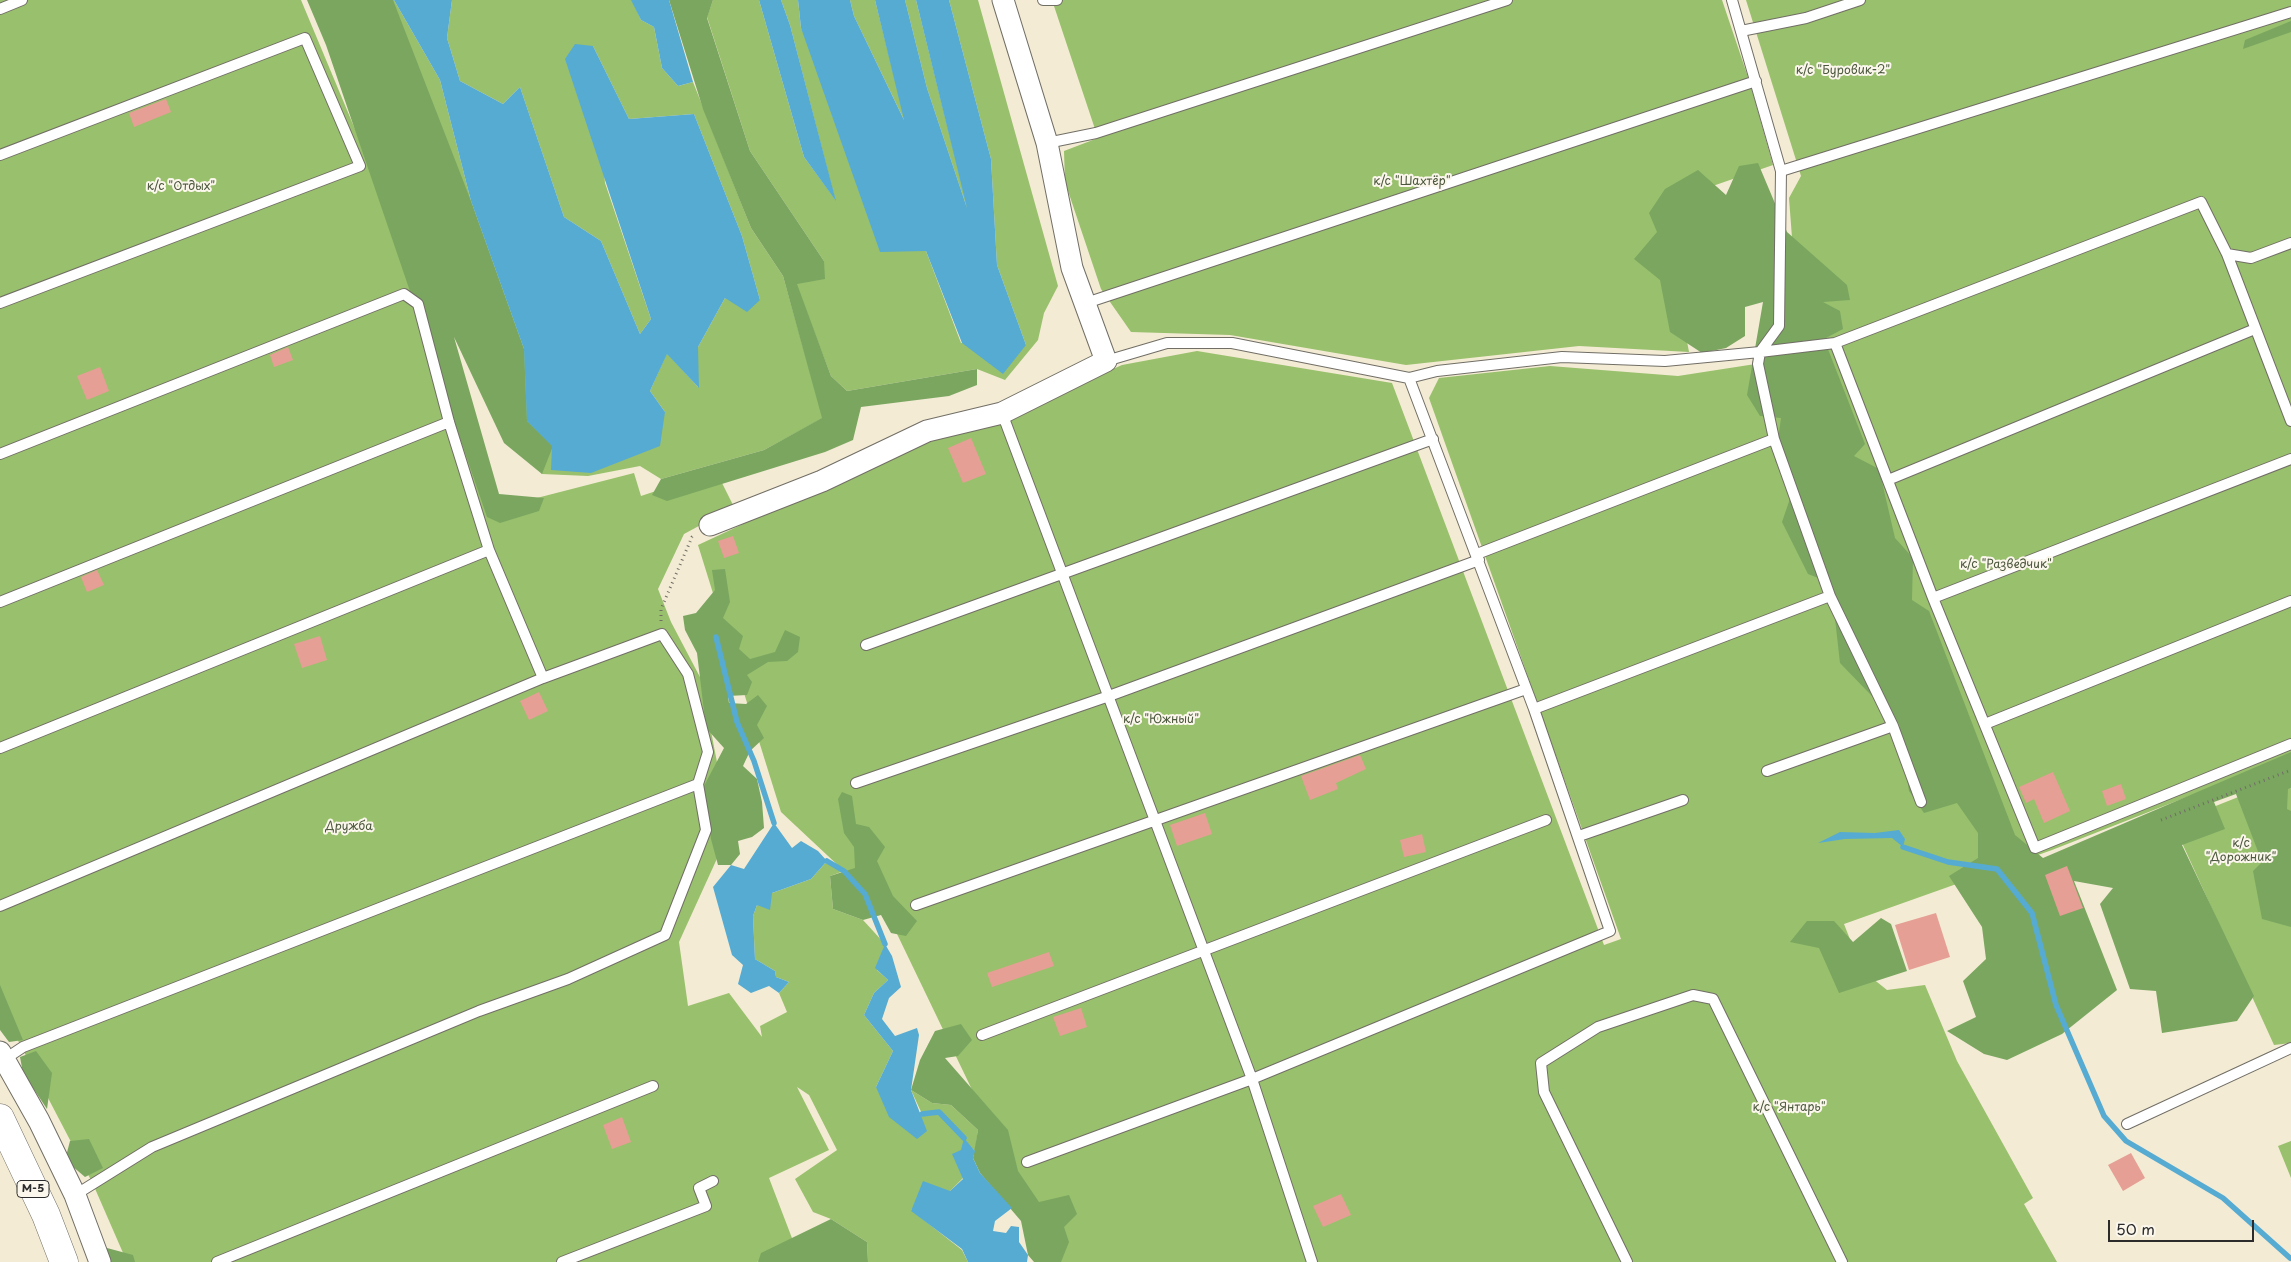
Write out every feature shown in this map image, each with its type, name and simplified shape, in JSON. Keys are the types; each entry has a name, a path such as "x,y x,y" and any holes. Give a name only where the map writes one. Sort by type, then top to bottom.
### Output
{"highway":[{"name":"М-5","path":"0,1118 46,1215 64,1262"},
{"path":"46,1215 51,1262"}],"street":[{"path":"710,525 822,480 927,430 1002,412 1106,361 1072,268 1047,143 1003,0"},
{"path":"3,1055 75,1195 100,1262"}],"lane":[{"path":"0,9 22,0"},
{"path":"1043,0 1057,0"},
{"path":"1047,143 1096,132 1507,0"},
{"path":"1732,0 1781,171 1779,326 1760,352 1758,364 1774,438 1830,596 1893,726 1920,802"},
{"path":"1741,31 1806,18 1860,0"},
{"path":"1781,171 2291,12"},
{"path":"0,155 304,38 360,166 0,303"},
{"path":"1086,303 1756,81"},
{"path":"1106,361 1168,343 1232,344 1409,378 1437,371 1562,357 1665,361 1835,343 2201,202 2227,254 2291,421"},
{"path":"2227,254 2251,258 2291,243"},
{"path":"0,454 404,294 418,304 448,422 488,550 543,678"},
{"path":"1888,480 2255,329"},
{"path":"1835,343 1933,598 2035,848 2291,744"},
{"path":"1027,1162 1252,1079 1610,931 1534,709 1409,378"},
{"path":"1002,412 1252,1079 1303,1240 1312,1262"},
{"path":"0,602 448,422"},
{"path":"856,783 1109,696 1478,557 1774,438"},
{"path":"866,645 1433,439"},
{"path":"1933,598 2291,459"},
{"path":"0,748 488,550"},
{"path":"1534,709 1830,596"},
{"path":"1985,724 2291,601"},
{"path":"0,906 543,678 662,634 688,674 708,752 698,784 706,830 665,935 568,980 479,1011 152,1147 75,1195"},
{"path":"916,905 1526,688"},
{"path":"1767,771 1893,726"},
{"path":"3,1055 698,784"},
{"path":"1579,836 1683,800"},
{"path":"982,1035 1546,820"},
{"path":"1626,1262 1544,1092 1541,1063 1598,1027 1693,995 1713,999 1842,1262"},
{"path":"2127,1124 2291,1048"},
{"path":"217,1262 653,1086"},
{"path":"562,1262 706,1206 699,1188 713,1181"}],"path":[{"path":"662,634 661,609 692,538 710,525"},
{"path":"2161,820 2291,770"}],"green space":[{"path":"0,0 301,0 421,287 494,509 634,473 641,496 716,471 734,507 684,534 658,589 671,622 701,679 730,830 679,942 688,1006 729,993 762,1037 760,1026 787,1012 779,993 789,982 776,977 775,971 755,959 753,916 757,905 772,893 811,879 827,861 843,870 781,812 698,545 932,436 1032,405 1122,365 1197,351 1392,383 1604,945 1621,939 1429,398 1439,378 1550,366 1678,376 1820,354 1794,264 1789,198 1801,176 1746,0 2291,0 2291,756 2052,850 1844,924 1862,970 1887,990 1925,985 1957,1061 2033,1198 2024,1204 2057,1262 1055,1262 885,909 844,871 830,876 833,909 863,920 885,944 877,970 888,980 874,993 864,1015 893,1051 876,1087 922,1114 911,1090 932,1103 951,1105 978,1130 975,1151 964,1139 963,1178 950,1191 911,1210 962,1250 968,1262 868,1262 867,1242 831,1219 813,1212 795,1179 837,1150 809,1095 797,1087 829,1150 769,1178 795,1246 757,1262 127,1262 93,1184 0,1006"},
{"path":"307,0 393,0 471,201 524,349 527,421 553,446 542,474 504,443 454,337 499,494 544,498 539,511 500,523 487,517 326,45"},
{"path":"334,0 394,0 440,80 471,201 524,349 665,412 650,391 667,353 698,387 698,347 725,298 760,300 742,236 694,114 629,119 593,46 605,183 651,319 640,334 601,241 564,217 520,87 503,104 460,81 447,38 452,0 632,0 641,20 654,27 662,68 678,86 693,82 751,228 783,276 823,418 764,450 661,479 640,466 588,476 542,474 503,415"},
{"path":"669,0 713,0 707,18 750,151 824,261 825,279 797,284 831,376 847,391 977,369 977,385 949,396 861,407 853,440 825,452 667,501 652,495 661,479 764,450 822,418 783,276 751,228 703,109"},
{"path":"713,0 759,0 804,157 835,199 790,25 781,0 798,0 801,28 926,251 961,343 1026,345 997,265 991,159 949,0 978,0 1058,286 1044,313 1038,340 1005,380 977,369 847,391 831,376 796,284 824,261 750,151 707,17"},
{"path":"850,0 875,0 906,124 854,16"},
{"path":"905,0 916,0 970,217 927,88"},
{"name":"к/с \"Шахтёр\"","path":"1052,0 1722,0 1750,83 1773,165 1661,204 1689,352 1579,346 1406,365 1230,335 1131,332 1101,289 1065,182 1064,151 1098,138"},
{"path":"2291,21 2291,32 2243,49 2245,40"},
{"path":"1758,163 1787,232 1847,285 1850,300 1823,302 1840,311 1843,329 1824,339 1865,444 1854,456 1879,469 1895,538 1913,558 1912,600 1929,611 2015,835 2043,858 2291,752 2291,788 2288,789 2287,809 2291,811 2291,927 2262,919 2253,871 2262,862 2236,794 2214,802 2225,829 2182,845 2254,996 2237,1021 2162,1033 2156,991 2130,989 2100,904 2113,888 2074,881 2117,990 2062,1034 2007,1060 1984,1054 1947,1031 1976,1017 1963,981 1986,959 1982,927 1949,876 1978,858 1978,833 1957,803 1924,813 1909,791 1899,724 1840,663 1831,583 1808,574 1782,522 1795,484 1775,461 1781,418 1760,416 1747,395 1763,302 1745,307 1745,336 1726,348 1702,353 1670,332 1660,280 1634,259 1657,232 1649,213 1665,189 1698,170 1726,195 1739,166"},
{"path":"725,569 730,602 723,618 743,636 739,649 750,659 775,652 785,630 800,637 798,652 787,661 768,662 747,675 752,682 747,695 728,696 729,703 746,704 758,695 767,706 757,725 764,738 750,751 743,766 757,779 762,802 764,828 752,837 738,841 740,854 731,865 718,865 711,839 704,786 724,748 706,728 697,653 685,630 683,616 696,613 715,590 712,570"},
{"name":"к/с \"Дорожник\"","path":"2286,778 2291,789 2291,1043 2274,1045 2173,823"},
{"path":"842,792 852,796 856,824 869,827 885,847 877,861 893,896 917,921 906,936 891,933 881,915 863,920 833,909 830,876 855,868 854,847 844,833 838,799"},
{"path":"1881,918 1891,924 1907,971 1839,993 1819,948 1790,942 1807,921 1834,921 1853,942"},
{"path":"0,985 23,1040 9,1042 0,1030"},
{"path":"961,1024 972,1040 958,1056 945,1058 1008,1130 1018,1171 1039,1202 1069,1195 1077,1214 1064,1227 1069,1242 1061,1262 1034,1262 1028,1255 1021,1221 980,1173 973,1158 978,1130 951,1105 932,1103 911,1090 920,1060 935,1031"},
{"path":"36,1051 52,1073 47,1109 23,1073 20,1057"},
{"path":"89,1139 103,1168 85,1177 65,1160 70,1141"},
{"path":"2291,1141 2291,1178 2278,1146"},
{"path":"831,1219 867,1242 868,1262 758,1262 761,1253"},
{"path":"107,1248 133,1255 135,1262 105,1262"}],"water":[{"path":"394,0 452,0 447,38 460,81 503,104 520,87 564,217 601,241 640,334 651,319 565,59 575,44 593,46 629,119 694,114 742,236 760,300 747,312 725,298 698,347 699,388 667,354 650,391 665,412 660,446 591,473 551,470 552,446 527,421 524,349 471,201 440,80"},
{"path":"631,0 669,0 693,82 678,86 662,68 654,27 641,20"},
{"path":"759,0 781,0 790,25 836,201 804,157"},
{"path":"798,0 850,0 854,16 904,120 875,0 905,0 927,88 967,208 916,0 949,0 991,159 997,265 1026,345 1003,374 962,343 926,251 880,252 801,28"},
{"path":"774,823 792,848 801,841 818,851 827,861 811,879 772,893 770,910 757,905 753,916 755,959 775,971 776,977 789,982 779,993 769,986 751,993 738,984 743,965 732,955 713,887 731,865 744,869"},
{"path":"1899,830 1905,839 1903,847 1892,838 1845,839 1818,843 1840,832 1875,833"},
{"path":"885,944 892,956 901,987 889,998 882,1019 895,1036 917,1028 919,1035 911,1090 927,1131 917,1139 889,1117 876,1087 893,1051 864,1015 874,993 888,980 875,968"},
{"path":"964,1138 975,1151 973,1158 980,1173 1012,1208 995,1221 993,1231 1006,1233 1011,1226 1019,1227 1019,1242 1028,1255 1027,1262 968,1262 962,1249 911,1211 923,1181 950,1191 963,1179 952,1154 961,1150"}],"building":[{"path":"166,99 171,112 134,127 129,113"},
{"path":"288,347 293,360 274,367 270,355"},
{"path":"100,367 109,391 87,400 77,376"},
{"path":"971,438 986,474 963,483 948,448"},
{"path":"733,536 739,553 724,558 718,541"},
{"path":"97,570 104,585 87,592 81,577"},
{"path":"320,636 327,660 302,668 294,644"},
{"path":"539,692 548,711 529,720 520,701"},
{"path":"1360,755 1366,769 1336,783 1338,789 1310,800 1301,776"},
{"path":"2053,772 2070,811 2044,823 2034,799 2026,803 2019,787"},
{"path":"2121,784 2126,799 2107,806 2102,791"},
{"path":"1205,813 1212,834 1177,846 1170,825"},
{"path":"1422,834 1426,852 1404,857 1400,840"},
{"path":"2067,866 2083,908 2060,916 2045,875"},
{"path":"1936,913 1950,957 1909,970 1895,925"},
{"path":"1049,952 1054,966 992,987 987,973"},
{"path":"1081,1008 1087,1027 1060,1036 1053,1017"},
{"path":"622,1117 631,1142 612,1149 603,1125"},
{"path":"2131,1153 2145,1178 2123,1191 2108,1165"},
{"path":"1341,1194 1351,1215 1323,1227 1313,1206"}],"waterway":[{"path":"716,637 737,722 754,761 774,823"},
{"path":"1903,847 1948,862 1997,869 2032,913 2056,1005 2104,1116 2126,1141 2223,1198 2290,1258"},
{"path":"827,861 844,871 865,894 885,944"},
{"path":"922,1114 939,1112 964,1138"}],"park label":[{"name":"к/с \"Буровик-2\"","path":"1843,71"},
{"name":"к/с \"Отдых\"","path":"181,187"},
{"name":"к/с \"Разведчик\"","path":"2006,565"},
{"name":"к/с \"Южный\"","path":"1161,720"},
{"name":"Дружба","path":"349,827"},
{"name":"к/с \"Янтарь\"","path":"1789,1108"}]}
